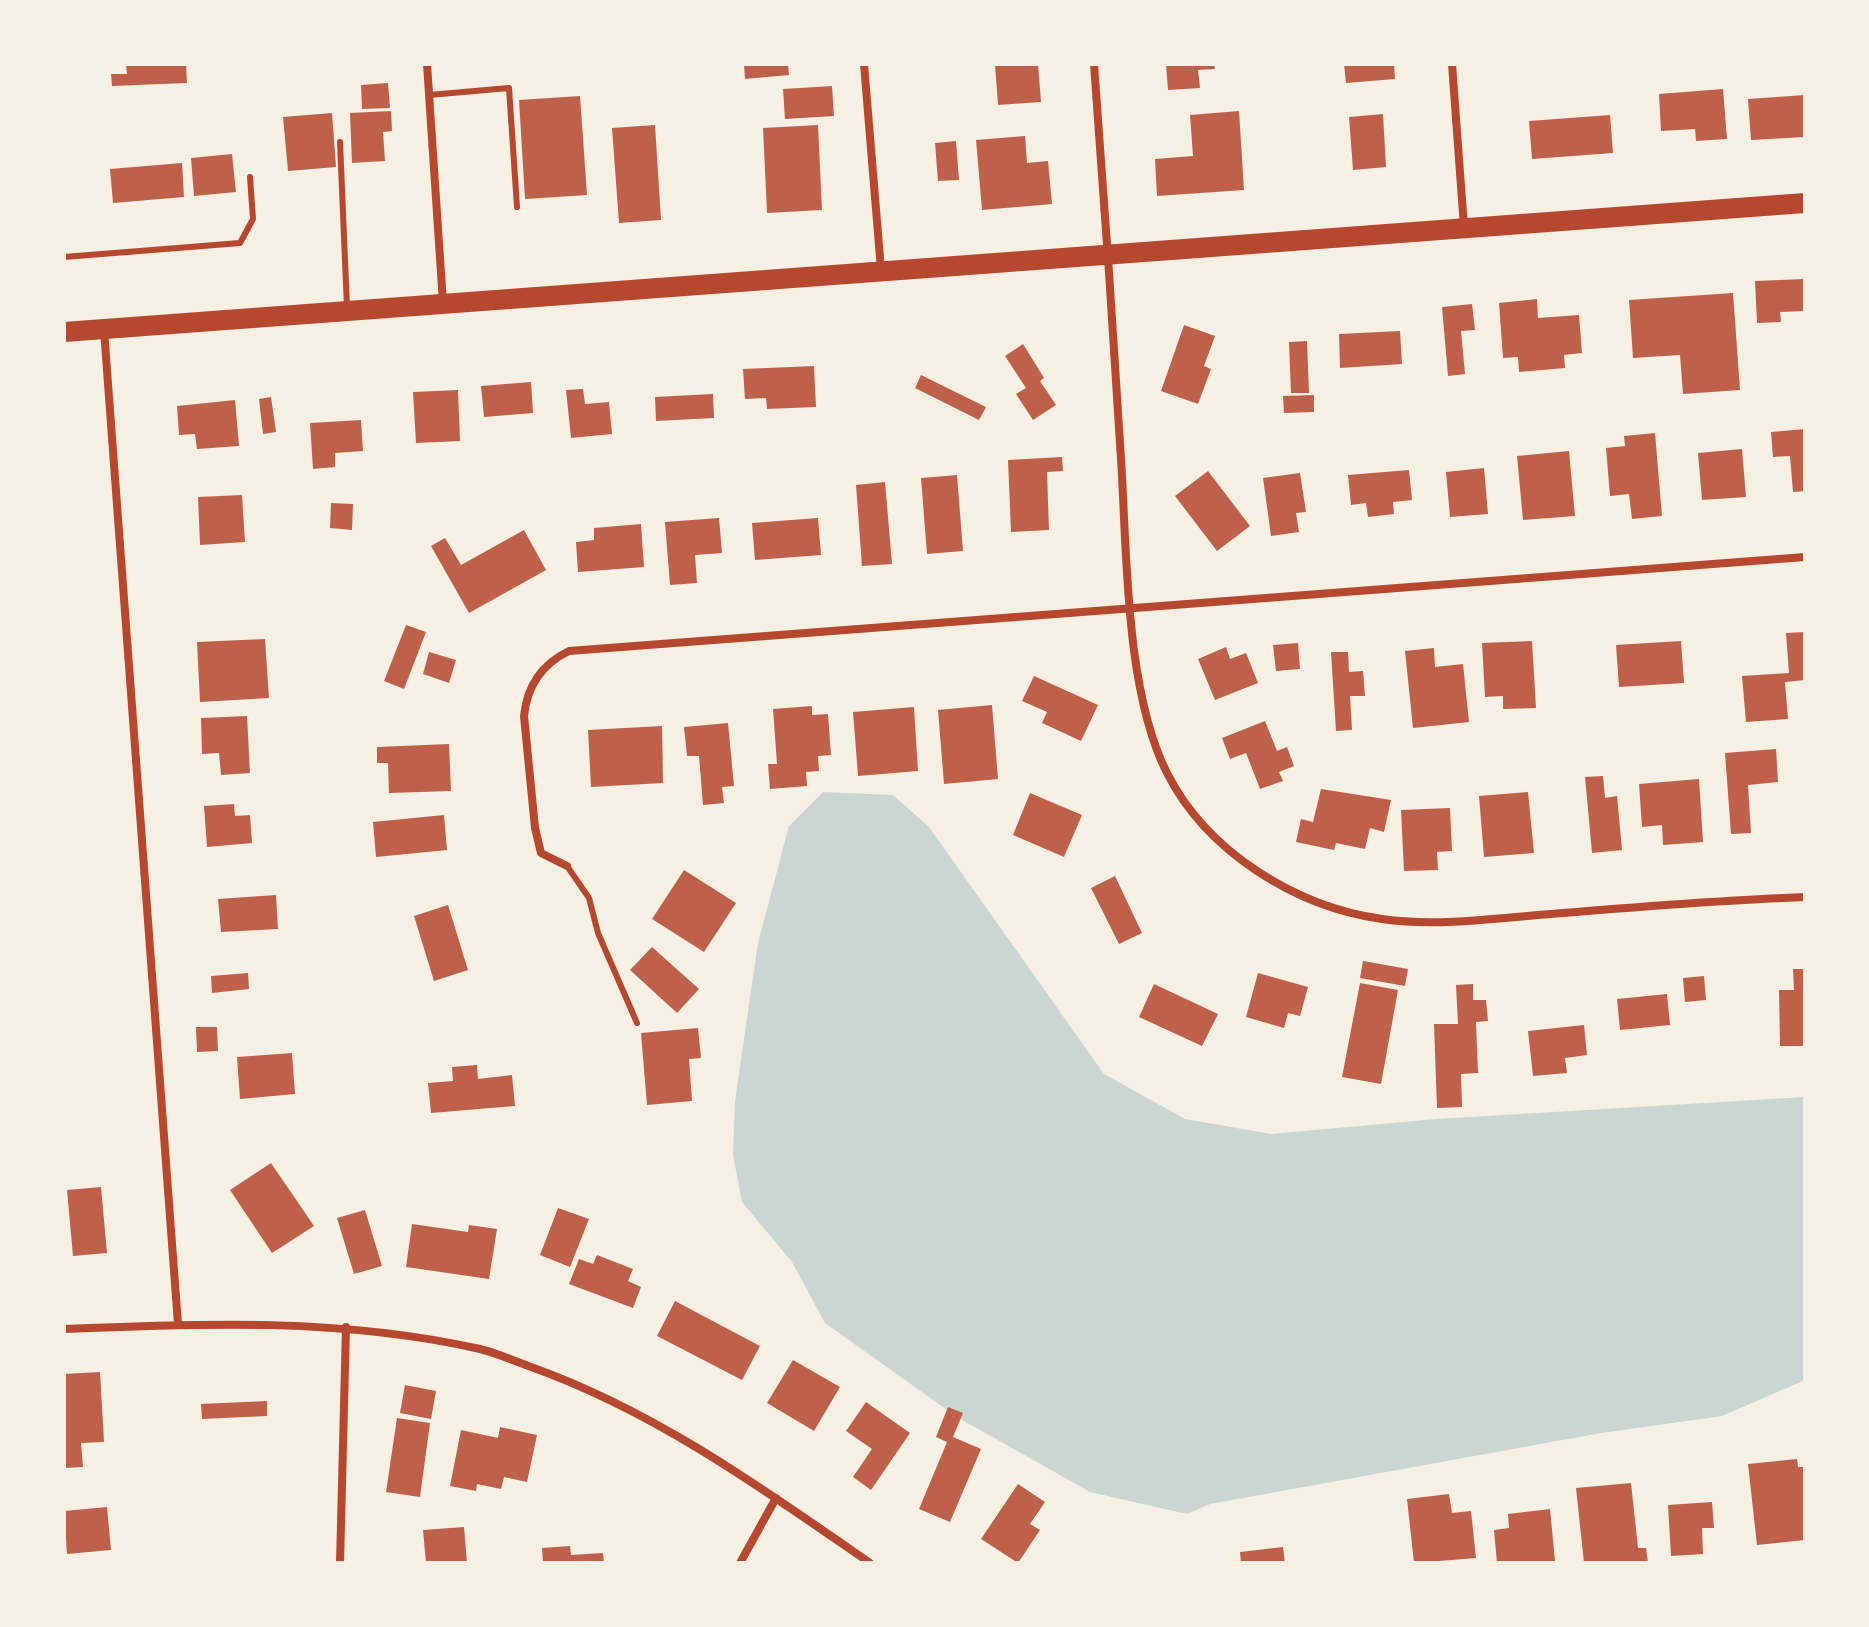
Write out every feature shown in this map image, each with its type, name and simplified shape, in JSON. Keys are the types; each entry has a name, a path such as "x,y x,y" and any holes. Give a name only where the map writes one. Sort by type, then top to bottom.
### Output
{"main road":[{"path":"64,332 1805,203"}],"street":[{"path":"427,64 444,304"},
{"path":"864,64 882,273"},
{"path":"1094,64 1130,606 1138,671 1167,773 1200,821 1236,855 1274,882 1321,904 1379,919 1431,923 1720,900 1805,897"},
{"path":"1452,64 1464,228"},
{"path":"104,329 178,1324"},
{"path":"567,866 541,853 535,828 524,716 526,700 549,660 569,651 1805,557"},
{"path":"64,1329 178,1324 346,1327 482,1350 582,1385 708,1454 870,1563"},
{"path":"340,1563 346,1327"},
{"path":"740,1563 776,1498"}],"lane":[{"path":"429,95 509,88 517,207"},
{"path":"340,142 347,311"},
{"path":"64,257 240,243 253,219 250,177"},
{"path":"567,866 589,898 598,933 637,1023"}],"shaded area":[{"path":"823,792 893,795 929,827 1104,1074 1185,1119 1271,1134 1437,1119 1805,1097 1805,1380 1722,1416 1601,1433 1210,1504 1187,1514 1090,1492 957,1417 825,1323 792,1262 742,1202 733,1155 735,1101 758,943 789,826"}],"building":[{"path":"126,64 186,64 187,83 112,86 111,74 127,74"},
{"path":"744,64 788,64 789,75 745,79"},
{"path":"995,64 1038,64 1041,102 998,105"},
{"path":"1166,64 1214,64 1215,69 1198,70 1200,88 1168,90"},
{"path":"1344,64 1394,64 1395,79 1346,83"},
{"path":"388,83 390,108 362,109 361,85"},
{"path":"832,86 834,116 785,119 783,89"},
{"path":"1723,89 1727,139 1696,141 1695,129 1661,131 1659,94"},
{"path":"1805,95 1805,137 1751,140 1748,99"},
{"path":"580,96 587,195 525,199 519,100"},
{"path":"391,111 392,131 383,132 385,161 352,163 350,113"},
{"path":"1239,111 1244,190 1157,196 1155,159 1193,156 1190,115"},
{"path":"332,113 336,167 288,171 283,117"},
{"path":"1383,114 1386,167 1353,170 1349,117"},
{"path":"1610,115 1613,153 1532,159 1529,121"},
{"path":"655,125 661,220 619,223 612,128"},
{"path":"818,125 822,210 767,213 763,128"},
{"path":"1025,136 1027,163 1048,161 1052,204 982,210 976,140"},
{"path":"956,141 959,180 938,181 935,143"},
{"path":"232,154 236,192 194,196 191,158"},
{"path":"182,163 184,197 113,203 110,169"},
{"path":"1805,279 1805,311 1780,312 1781,322 1757,323 1755,281"},
{"path":"1733,293 1740,390 1683,394 1680,355 1633,358 1629,300"},
{"path":"1537,299 1538,318 1579,315 1582,353 1564,355 1565,368 1519,372 1518,357 1503,358 1499,303"},
{"path":"1472,304 1475,330 1461,331 1465,374 1448,376 1442,307"},
{"path":"1184,325 1215,336 1204,366 1211,369 1198,404 1161,391"},
{"path":"1400,331 1402,364 1340,368 1339,334"},
{"path":"1307,341 1309,393 1291,393 1289,342"},
{"path":"1023,344 1044,378 1040,381 1056,405 1033,420 1016,394 1026,388 1005,356"},
{"path":"814,366 816,407 767,409 766,398 745,399 743,369"},
{"path":"921,375 986,407 979,420 915,388"},
{"path":"531,382 533,413 484,417 481,386"},
{"path":"583,389 585,404 609,402 612,434 571,438 566,390"},
{"path":"458,390 460,441 416,443 413,392"},
{"path":"713,394 714,418 656,421 655,397"},
{"path":"1314,395 1314,412 1284,413 1283,396"},
{"path":"271,397 276,432 263,434 259,399"},
{"path":"235,400 239,446 197,449 195,434 179,435 177,406"},
{"path":"361,420 363,451 335,453 335,467 313,469 310,423"},
{"path":"1805,429 1805,491 1793,492 1790,456 1773,457 1771,432"},
{"path":"1655,433 1662,516 1632,519 1629,494 1610,496 1606,448 1625,446 1624,436"},
{"path":"1742,449 1746,497 1702,500 1698,453"},
{"path":"1569,451 1575,516 1523,520 1517,456"},
{"path":"1062,457 1063,471 1047,472 1049,530 1011,532 1008,460"},
{"path":"1484,468 1488,514 1450,517 1446,472"},
{"path":"1409,470 1412,500 1393,502 1394,514 1368,517 1366,503 1351,505 1348,475"},
{"path":"1208,471 1250,526 1217,551 1175,496"},
{"path":"1300,473 1306,512 1296,513 1299,532 1271,536 1263,478"},
{"path":"957,475 963,551 927,554 921,478"},
{"path":"885,482 892,564 862,566 856,485"},
{"path":"242,495 245,542 200,545 198,497"},
{"path":"331,503 353,504 352,530 330,528"},
{"path":"719,518 722,553 695,555 697,583 670,585 665,522"},
{"path":"818,518 821,555 755,560 752,523"},
{"path":"641,524 644,567 578,572 576,542 594,540 594,528"},
{"path":"524,530 546,570 469,613 431,546 445,538 461,565"},
{"path":"406,625 426,632 404,689 384,681"},
{"path":"1805,632 1805,680 1785,682 1788,719 1746,722 1742,676 1789,673 1786,633"},
{"path":"265,639 269,698 200,702 197,642"},
{"path":"1532,641 1536,708 1503,709 1503,696 1485,697 1482,643"},
{"path":"1681,641 1684,683 1619,687 1616,645"},
{"path":"1298,643 1300,669 1276,671 1273,645"},
{"path":"1226,647 1230,659 1246,653 1258,683 1215,700 1198,659"},
{"path":"1434,648 1435,667 1463,664 1469,722 1413,728 1405,651"},
{"path":"429,652 456,660 449,683 423,674"},
{"path":"1331,652 1348,652 1349,672 1363,671 1365,696 1350,696 1352,730 1336,731"},
{"path":"1034,676 1098,705 1081,741 1042,723 1047,712 1022,701"},
{"path":"992,705 998,779 944,784 938,710"},
{"path":"812,706 812,715 828,714 831,755 818,756 819,771 806,772 807,786 770,789 768,764 777,764 773,709"},
{"path":"914,707 918,771 858,776 853,712"},
{"path":"247,716 250,773 221,775 219,753 202,754 201,718"},
{"path":"1265,721 1277,751 1287,747 1294,766 1279,772 1283,781 1260,789 1246,753 1230,759 1222,738"},
{"path":"728,723 734,786 722,787 724,803 703,805 699,756 687,756 684,727"},
{"path":"662,726 663,783 591,787 588,730"},
{"path":"449,744 451,791 389,793 388,763 377,763 377,747"},
{"path":"1776,749 1778,782 1748,785 1751,833 1731,834 1725,753"},
{"path":"1603,776 1605,798 1617,796 1622,850 1592,853 1585,777"},
{"path":"1699,779 1703,842 1663,845 1662,825 1642,827 1639,784"},
{"path":"1321,789 1391,800 1384,832 1370,828 1365,849 1336,843 1334,850 1296,842 1301,819 1313,822"},
{"path":"1528,792 1534,853 1484,857 1479,796"},
{"path":"1030,793 1082,815 1064,857 1013,835"},
{"path":"234,804 235,816 250,815 252,843 207,847 204,806"},
{"path":"1450,808 1452,851 1437,852 1438,870 1404,871 1401,810"},
{"path":"444,815 447,850 376,857 373,822"},
{"path":"684,870 736,903 704,952 652,919"},
{"path":"1115,876 1142,933 1119,944 1091,888"},
{"path":"276,895 278,929 221,932 218,899"},
{"path":"448,905 468,970 434,981 414,916"},
{"path":"652,947 699,989 677,1013 630,970"},
{"path":"1363,961 1408,969 1405,986 1360,978"},
{"path":"1793,969 1805,969 1805,1046 1780,1046 1779,990 1794,990"},
{"path":"248,973 249,989 212,993 211,976"},
{"path":"1258,973 1308,987 1300,1016 1288,1013 1284,1028 1246,1017"},
{"path":"1704,976 1706,1000 1685,1002 1683,978"},
{"path":"1360,983 1398,990 1381,1084 1342,1077"},
{"path":"1154,984 1218,1014 1202,1046 1139,1017"},
{"path":"1473,984 1473,1000 1486,1000 1488,1021 1476,1022 1478,1073 1461,1074 1462,1107 1437,1108 1434,1024 1458,1024 1456,985"},
{"path":"1667,994 1670,1025 1620,1030 1617,999"},
{"path":"1584,1025 1587,1055 1565,1058 1567,1073 1533,1076 1528,1031"},
{"path":"196,1027 217,1027 218,1051 197,1052"},
{"path":"698,1028 701,1058 689,1059 692,1101 647,1105 641,1033"},
{"path":"292,1053 295,1094 240,1099 237,1057"},
{"path":"477,1065 478,1079 512,1075 515,1106 431,1113 428,1083 453,1081 452,1067"},
{"path":"271,1163 314,1226 272,1253 230,1190"},
{"path":"101,1187 107,1253 73,1256 67,1190"},
{"path":"558,1208 589,1219 570,1267 540,1255"},
{"path":"365,1210 382,1266 354,1274 337,1218"},
{"path":"412,1224 468,1232 469,1225 497,1229 489,1279 406,1267"},
{"path":"597,1255 633,1269 628,1281 641,1287 633,1308 569,1284 579,1259 593,1264"},
{"path":"675,1301 760,1346 742,1380 657,1336"},
{"path":"793,1360 840,1387 814,1431 767,1403"},
{"path":"100,1372 104,1442 81,1443 83,1467 64,1468 64,1374"},
{"path":"405,1385 436,1391 431,1419 400,1413"},
{"path":"267,1401 267,1416 202,1419 201,1404"},
{"path":"866,1402 910,1433 871,1490 853,1477 872,1449 846,1431"},
{"path":"948,1407 963,1413 953,1437 981,1449 950,1522 919,1509 947,1442 936,1437"},
{"path":"397,1418 430,1423 420,1497 386,1492"},
{"path":"500,1427 537,1435 527,1482 504,1477 501,1489 477,1484 476,1491 450,1486 461,1430 498,1438"},
{"path":"1797,1459 1798,1467 1805,1467 1805,1540 1757,1545 1748,1464"},
{"path":"1631,1483 1638,1548 1646,1548 1648,1563 1584,1563 1576,1488"},
{"path":"1018,1484 1045,1502 1030,1524 1040,1530 1018,1563 981,1539"},
{"path":"1449,1494 1452,1513 1471,1511 1476,1558 1414,1563 1407,1499"},
{"path":"1712,1502 1714,1528 1702,1528 1703,1554 1671,1556 1668,1505"},
{"path":"107,1507 111,1550 67,1554 64,1511"},
{"path":"1550,1509 1555,1561 1497,1563 1494,1530 1509,1528 1508,1514"},
{"path":"464,1527 467,1563 426,1563 423,1530"},
{"path":"570,1546 571,1555 603,1553 604,1563 543,1563 542,1548"},
{"path":"1283,1547 1285,1563 1241,1563 1240,1552"}]}
